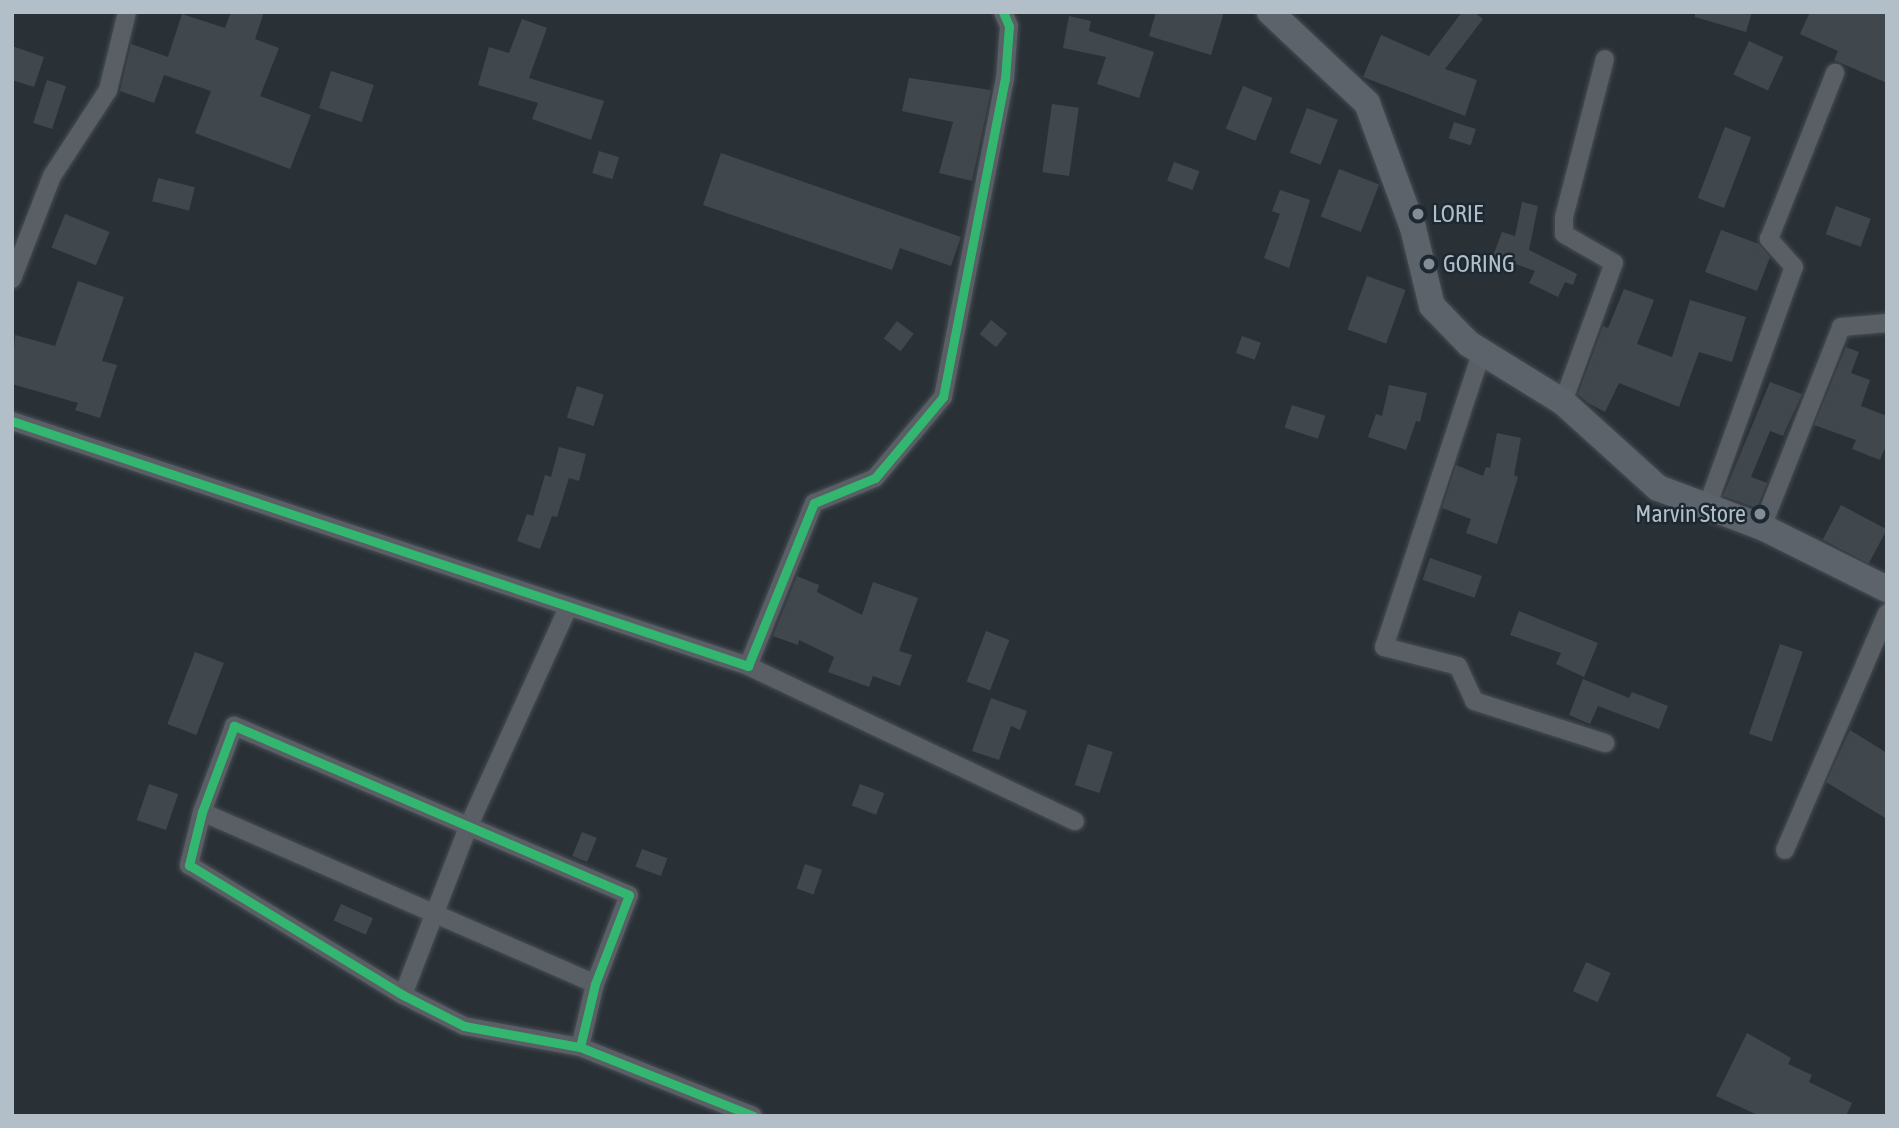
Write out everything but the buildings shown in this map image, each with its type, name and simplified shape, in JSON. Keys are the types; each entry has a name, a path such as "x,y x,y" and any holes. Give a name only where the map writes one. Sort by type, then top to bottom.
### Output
{"street":[{"path":"12,279 52,176 108,90 127,12"},
{"path":"748,666 814,503 875,478 943,397 1004,79 1009,26 1003,12"},
{"path":"1270,12 1367,103 1413,228 1432,306 1482,351 1563,402 1658,488 1762,527 1887,589"},
{"path":"1563,402 1614,263 1564,234 1564,216 1605,59"},
{"path":"1707,507 1794,267 1769,239 1835,72"},
{"path":"1762,527 1842,327 1887,323"},
{"path":"1482,351 1384,647 1458,666 1474,701 1605,743"},
{"path":"12,421 748,666 1075,821"},
{"path":"403,995 469,825 568,608"},
{"path":"1785,850 1887,613"},
{"path":"580,1047 595,984 629,895 234,726 202,812 189,865 403,995 464,1026 580,1047 753,1116"},
{"path":"202,812 595,984"}],"cycle path":[{"path":"12,421 748,666 814,503 875,478 943,397 1005,79 1009,26 1003,12"},
{"path":"580,1047 595,984 629,895 234,726 202,812 189,865 403,995 464,1026 580,1047 753,1116"}],"place":[{"name":"LORIE","path":"1418,214"},
{"name":"GORING","path":"1429,264"},
{"name":"Marvin Store","path":"1760,514"}]}
